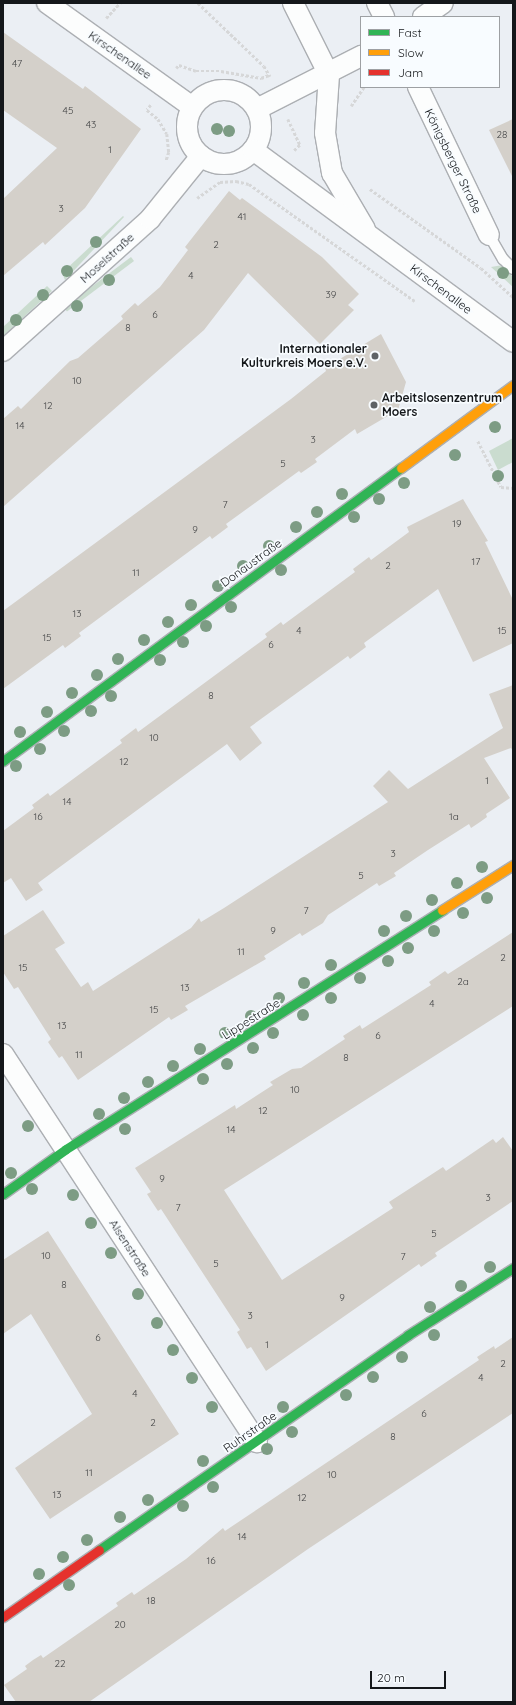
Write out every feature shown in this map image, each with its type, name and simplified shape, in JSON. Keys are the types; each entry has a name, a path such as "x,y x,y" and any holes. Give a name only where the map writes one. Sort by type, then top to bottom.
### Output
{"street":[{"name":"Kirschenallee","path":"47,3 192,106"},
{"path":"293,3 328,75"},
{"path":"377,3 384,16"},
{"path":"424,16 443,3"},
{"path":"257,110 328,75 360,57"},
{"name":"Kirschenallee","path":"328,75 325,133 330,166 369,235"},
{"name":"Königsberger Straße","path":"418,88 489,235"},
{"path":"226,89 241,93 257,110 261,130 253,150 232,163 216,163 201,156 192,146 187,133 192,106 203,95 226,89"},
{"name":"Kirschenallee","path":"253,150 513,342"},
{"name":"Moselstraße","path":"3,350 150,219 201,156"},
{"name":"Donaustraße","path":"3,761 513,384"},
{"name":"Lippestraße","path":"3,1194 66,1149 513,865"},
{"name":"Alsenstraße","path":"3,1054 257,1442"},
{"name":"Ruhrstraße","path":"3,1618 257,1442 408,1335 513,1268"}],"lane":[{"path":"489,235 503,259 513,269"}],"path":[{"path":"198,3 269,75 300,145 260,192"},
{"path":"179,65 196,71 221,71 261,78 269,75"},
{"path":"348,113 363,88"},
{"path":"147,110 158,119 167,134 169,152 164,169"},
{"path":"198,199 220,182 236,181 249,184 422,306"},
{"path":"366,186 481,268 513,297"},
{"path":"467,419 501,487 513,488"}],"green space":[{"path":"123,216 124,217 65,280 62,273"},
{"path":"131,257 134,261 67,312 64,308"},
{"path":"503,265 513,277 513,287 491,267"},
{"path":"47,286 52,291 3,336 3,327"},
{"path":"513,438 513,462 498,470 489,451"}],"building":[{"path":"3,32 83,89 85,86 141,129 85,208 45,245 43,242 3,276 3,199 57,148 3,110"},
{"path":"513,119 513,178 489,130"},
{"path":"229,191 240,200 242,198 322,257 359,294 348,305 354,310 320,344 248,273 204,330 3,507 3,419 18,406 21,409 70,361 78,358 123,319 121,316 135,303 138,306 160,287 188,250 185,247"},
{"path":"381,334 406,382 398,410 357,434 355,429 315,459 317,462 301,473 299,471 226,524 228,527 212,539 210,536 79,633 81,636 65,648 63,645 3,689 3,611 291,399 326,371 325,368"},
{"path":"463,499 488,541 485,542 513,600 513,643 473,662 438,589 364,643 366,647 350,659 348,656 250,727 262,743 240,761 227,744 38,883 43,890 26,901 11,878 3,883 3,831 34,808 32,805 48,793 50,796 122,743 120,740 136,728 138,732 267,637 265,634 281,622 283,625 355,572 353,569 369,557 371,560 409,532 407,527"},
{"path":"513,685 513,751 511,748 484,758 510,798 486,814 487,817 471,828 469,824 428,850 394,873 396,876 379,886 377,883 328,915 323,923 302,936 300,933 264,956 266,959 185,1006 188,1010 171,1020 169,1017 78,1080 62,1056 59,1058 48,1042 51,1039 18,987 14,989 3,972 3,936 43,910 65,943 55,949 81,987 88,982 93,991 191,928 199,918 201,922 224,908 388,802 373,786 389,770 408,789 503,728 489,694"},
{"path":"513,932 513,1006 224,1190 282,1280 393,1208 389,1202 443,1167 446,1171 493,1139 496,1143 503,1137 513,1151 513,1201 435,1253 437,1256 421,1267 419,1264 266,1371 251,1347 247,1349 237,1332 240,1330 161,1209 158,1211 152,1202 147,1194 151,1192 135,1168 235,1105 236,1109 273,1085 270,1082 292,1069 301,1068 345,1039 343,1036 360,1025 362,1029 431,985 429,982 445,971 448,974"},
{"path":"48,1231 179,1434 50,1519 15,1468 92,1414 31,1314 3,1334 3,1260"},
{"path":"513,1337 513,1413 308,1549 89,1702 16,1702 4,1685 27,1669 25,1666 33,1660 41,1655 43,1658 118,1606 116,1603 132,1592 134,1595 186,1559 223,1528 225,1531 479,1360 477,1357 494,1346 495,1349"}],"traffic: fast":[{"path":"3,761 401,468"},
{"path":"3,1194 66,1149 442,910"},
{"path":"99,1550 408,1335 513,1268"}],"traffic: slow":[{"path":"401,468 513,385"},
{"path":"442,910 513,865"}],"traffic: jam":[{"path":"3,1617 99,1550"}],"place":[{"name":"Internationaler Kulturkreis Moers e.V.","path":"375,356"},
{"name":"Arbeitslosenzentrum Moers","path":"374,405"}]}
